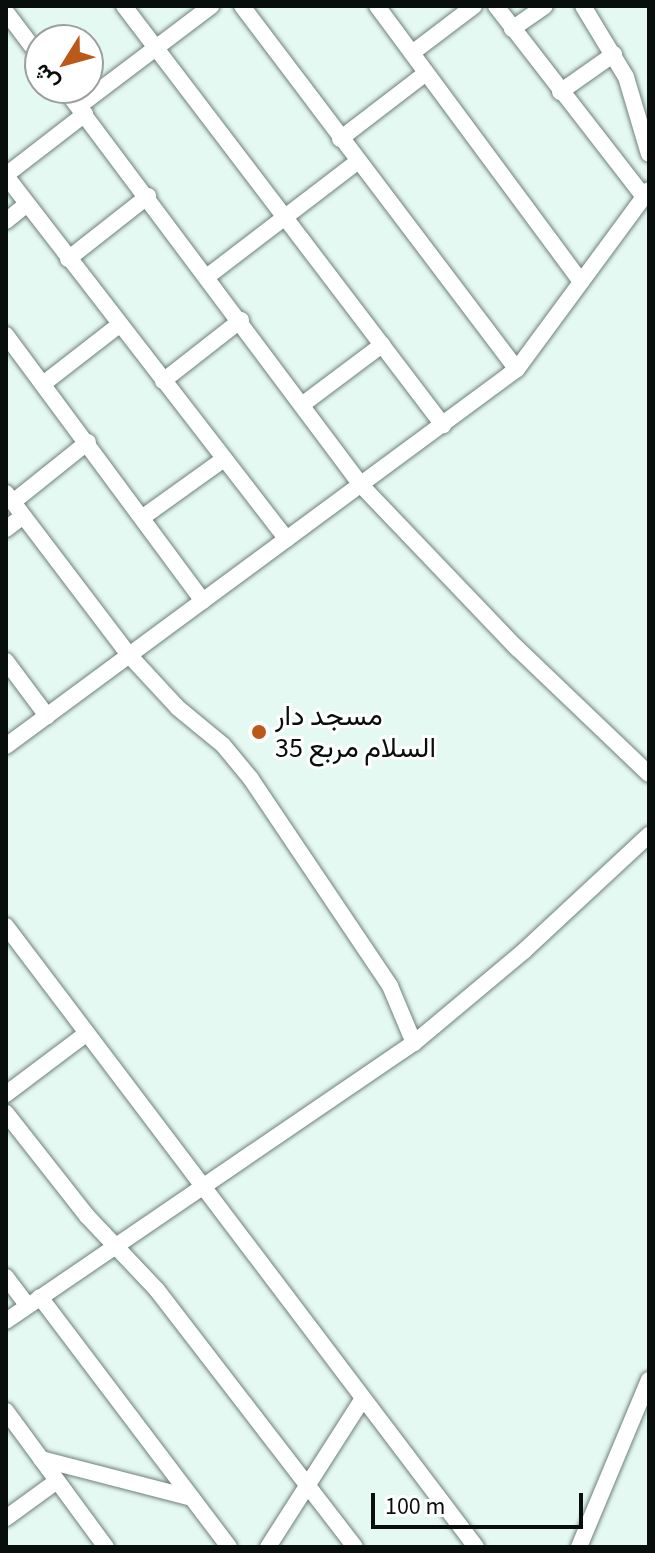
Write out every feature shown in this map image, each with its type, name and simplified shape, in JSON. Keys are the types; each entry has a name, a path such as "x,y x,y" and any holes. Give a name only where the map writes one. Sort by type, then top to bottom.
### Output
{"street":[{"path":"124,6 443,425"},
{"path":"211,6 156,47 6,176 287,539"},
{"path":"242,6 357,162 517,369"},
{"path":"412,53 474,6"},
{"path":"6,746 517,369 647,194 560,92 496,6"},
{"path":"512,29 545,6"},
{"path":"583,6 614,54 649,154"},
{"path":"381,8 581,282"},
{"path":"6,12 24,36"},
{"path":"560,92 614,54"},
{"path":"340,139 426,73"},
{"path":"77,104 361,485 517,648 649,774"},
{"path":"208,276 357,162"},
{"path":"68,259 148,196"},
{"path":"6,221 27,204"},
{"path":"163,381 241,320"},
{"path":"43,384 119,325"},
{"path":"6,335 203,601"},
{"path":"303,404 382,345"},
{"path":"6,529 14,504 88,442"},
{"path":"143,517 224,459"},
{"path":"14,504 129,655 178,708 223,745 251,779 390,986 414,1043"},
{"path":"6,661 47,716"},
{"path":"6,1321 197,1186 414,1043 524,951 649,835"},
{"path":"6,926 197,1186 476,1547"},
{"path":"6,1094 86,1034"},
{"path":"6,1113 114,1245 157,1290 355,1547"},
{"path":"6,1277 34,1302 229,1547"},
{"path":"579,1547 649,1380"},
{"path":"268,1547 306,1482 362,1400"},
{"path":"6,1411 100,1545"},
{"path":"41,1459 192,1498"},
{"path":"6,1518 57,1481"}],"place":[{"name":"مسجد دار السلام مربع 35","path":"259,732"}]}
